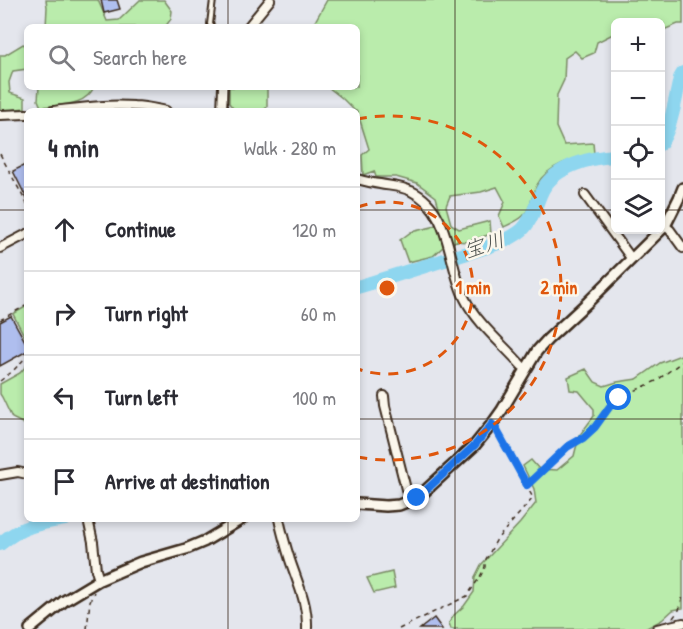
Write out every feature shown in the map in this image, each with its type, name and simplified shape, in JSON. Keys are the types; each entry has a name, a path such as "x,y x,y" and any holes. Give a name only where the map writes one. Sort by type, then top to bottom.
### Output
{"street":[{"path":"250,24 270,0"},
{"path":"222,108 223,90"},
{"path":"76,108 114,105 149,108"},
{"path":"0,115 24,114"},
{"path":"360,180 398,186 412,191 428,202 442,227 465,300 477,318 526,368"},
{"path":"683,188 665,226 683,248"},
{"path":"585,195 631,258"},
{"path":"360,504 399,505 425,491 475,445 492,424 537,351 658,234"},
{"path":"0,248 24,236"},
{"path":"384,396 410,501"},
{"path":"0,475 24,473"},
{"path":"89,522 99,580"},
{"path":"30,629 64,602 99,580 141,562 186,549 205,541 237,522"},
{"path":"280,522 304,600 307,629"},
{"path":"657,629 683,623"}],"lane":[{"path":"210,24 213,0"}],"path":[{"path":"0,154 24,198"},
{"path":"0,320 24,307"},
{"path":"0,381 24,359"},
{"path":"527,485 567,447 583,438 595,427 613,402 656,381 683,361"},
{"path":"399,629 467,596 480,577 485,561 497,539 533,498 492,424"},
{"path":"87,629 90,601 99,580"},
{"path":"672,625 673,617 679,609 683,596"}],"green space":[{"path":"46,0 98,0 107,21 119,20 140,0 164,0 172,11 171,19 167,24 46,24"},
{"path":"327,0 683,0 683,24 665,29 665,18 611,18 611,35 597,42 594,53 582,58 575,51 565,58 564,80 557,95 556,127 564,145 593,143 594,154 570,160 547,172 537,185 525,213 504,227 499,216 505,202 497,187 481,192 450,196 446,206 451,224 459,229 490,221 491,234 467,242 456,241 433,256 408,262 400,240 411,232 432,227 443,220 436,197 417,183 396,177 376,177 374,171 363,175 362,155 369,149 360,120 360,108 352,108 332,90 360,90 360,24 314,24"},
{"path":"24,44 24,69 13,71 9,82 10,93 25,98 25,108 0,111 0,55 5,55"},
{"path":"39,90 92,90 85,98 64,105 41,107 38,100"},
{"path":"229,90 267,90 266,108 233,108 229,103"},
{"path":"24,308 24,335 13,314"},
{"path":"683,354 683,608 673,610 662,620 645,629 451,629 449,623 453,616 474,592 475,577 481,565 536,503 534,489 523,466 531,460 539,469 557,470 574,456 579,436 594,416 594,409 579,391 570,390 568,377 586,369 595,382 604,386 637,379 660,363"},
{"path":"24,368 24,424 12,418 0,394 0,384"},
{"path":"392,572 395,588 374,593 367,578"}],"building":[{"path":"101,0 117,0 120,9 104,13"},
{"path":"24,166 24,193 13,171"},
{"path":"11,316 24,340 24,353 0,366 0,322"},
{"path":"434,618 442,629 420,629"}],"waterway":[{"name":"宝川","path":"665,135 683,73"},
{"name":"宝川","path":"360,286 508,239 526,226 543,189 556,174 575,164 611,156"},
{"name":"宝川","path":"0,544 15,533 47,522"}],"route":[{"path":"417,498 475,445 492,424 527,485 555,457 595,427 613,402 619,398"}]}
